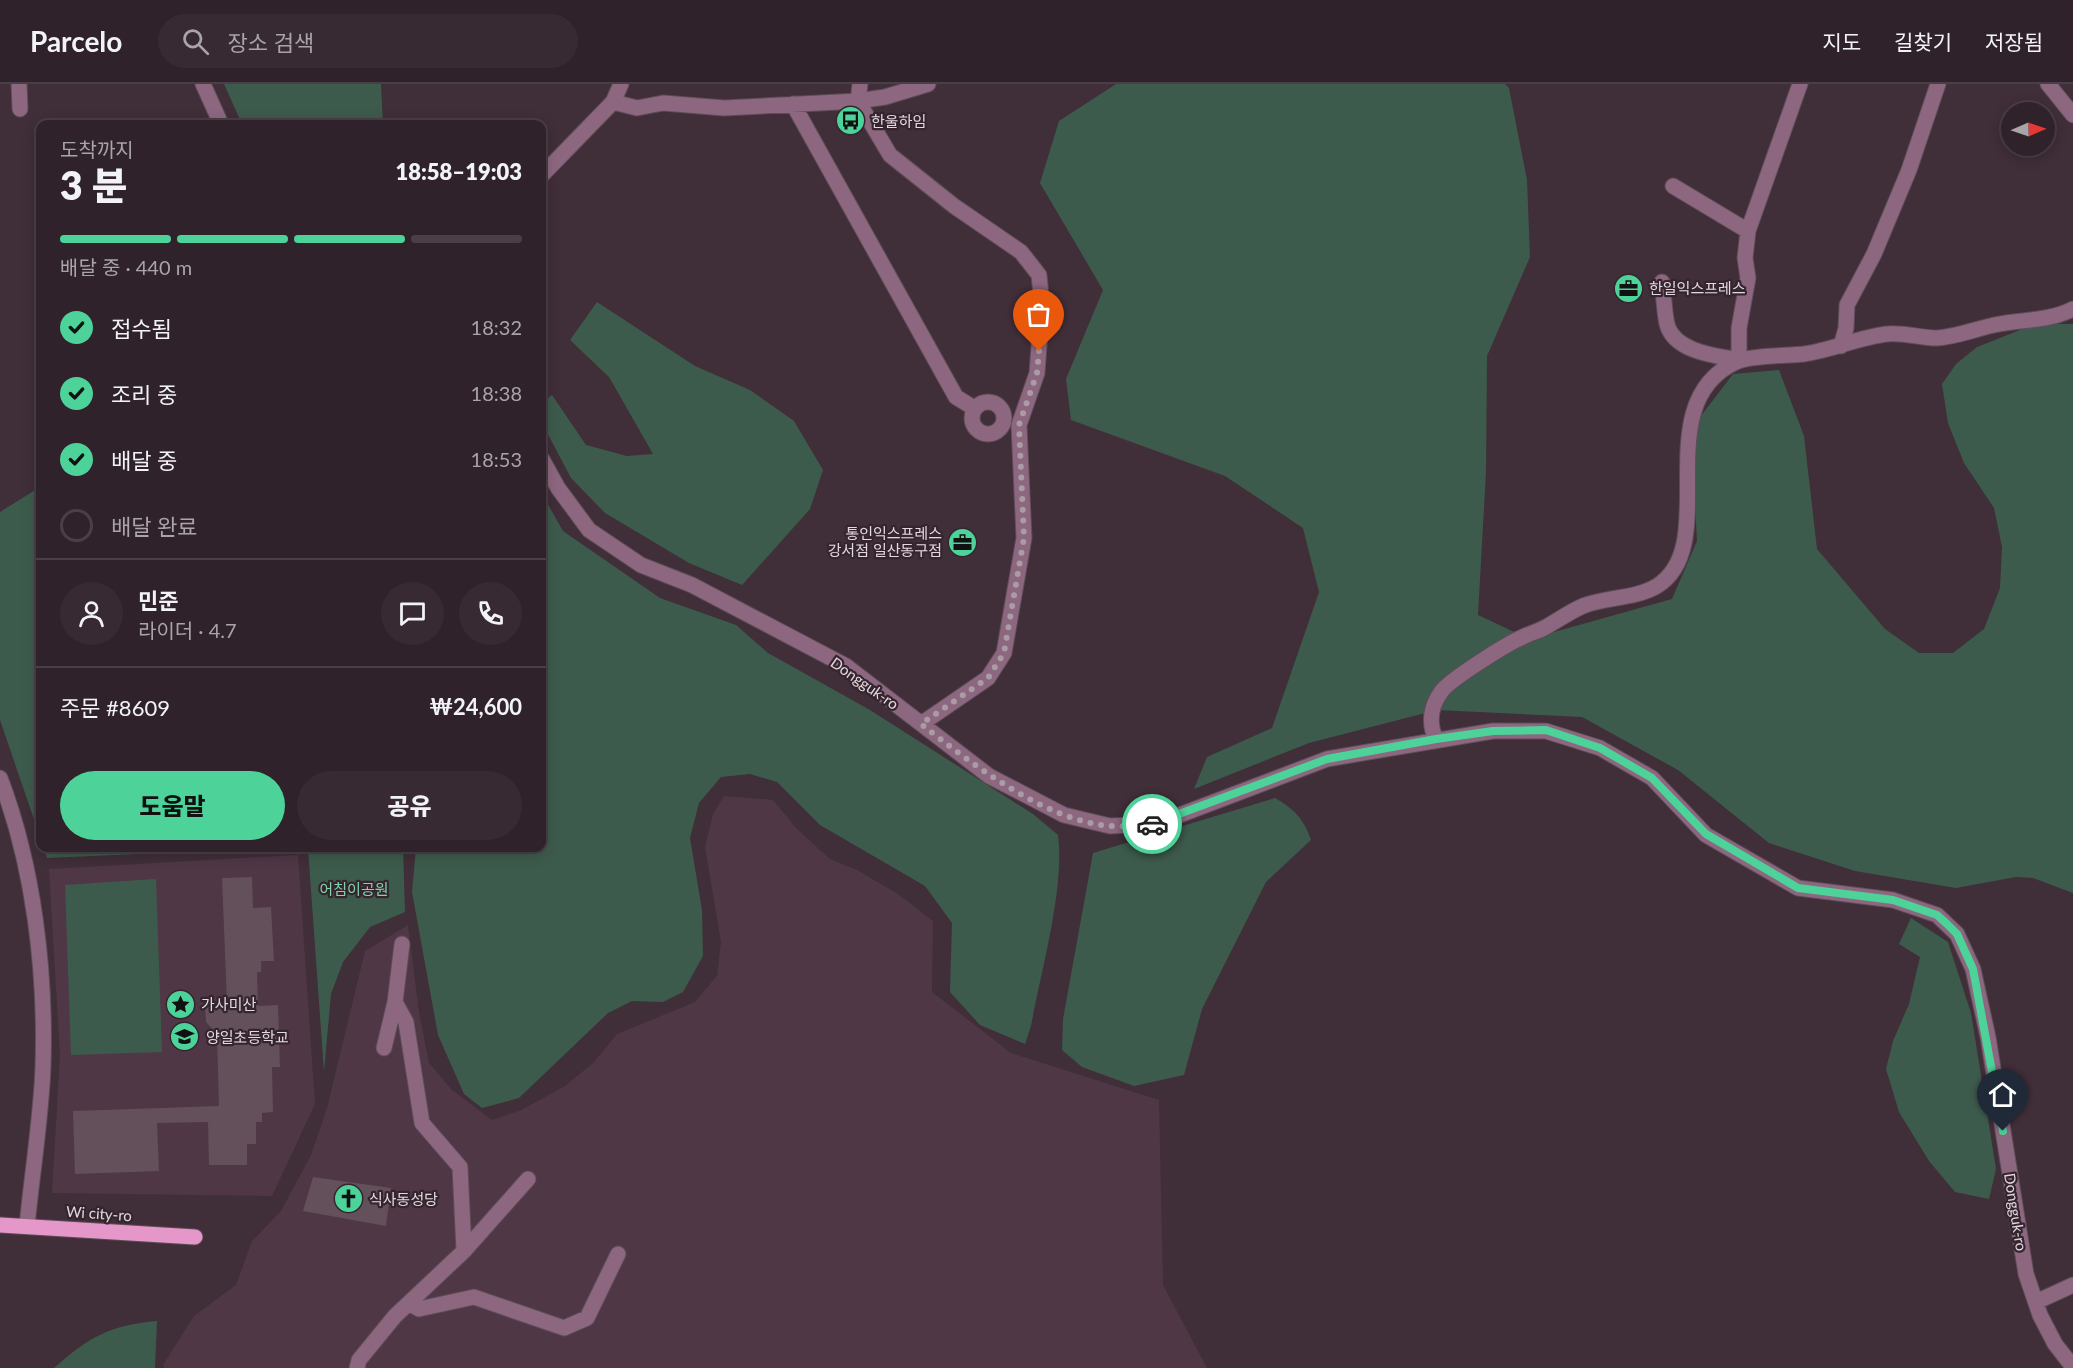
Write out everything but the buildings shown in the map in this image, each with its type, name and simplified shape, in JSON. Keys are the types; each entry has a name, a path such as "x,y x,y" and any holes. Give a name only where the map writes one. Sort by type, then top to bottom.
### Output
{"main road":[{"name":"Wi city-ro","path":"0,1225 195,1237"}],"street":[{"path":"19,84 20,109"},
{"path":"203,84 219,120"},
{"path":"546,171 613,102 621,84"},
{"path":"860,84 858,101 890,155 954,206 1021,252 1039,275 1042,305 1037,373 1011,424 994,433 979,432 972,424 974,408 983,402 994,403 1011,424 1024,538 1004,653 988,678 921,724"},
{"path":"613,102 636,108 663,103 724,108 858,101 885,97 927,84"},
{"path":"1739,360 1739,328 1748,278 1745,258 1748,231 1800,84"},
{"path":"1841,346 1846,328 1847,305 1874,254 1900,191 1938,84"},
{"path":"2048,84 2072,111"},
{"path":"793,104 956,397 974,408"},
{"path":"1673,186 1748,231"},
{"path":"1662,282 1668,327 1679,342 1707,354 1739,360 1803,354 1887,334 1938,338 2010,322 2046,320 2073,309"},
{"path":"1436,739 1431,725 1432,713 1441,692 1451,681 1521,637 1544,628 1585,605 1647,591 1670,574 1681,561 1689,450 1696,403 1705,385 1720,370 1739,360"},
{"name":"Dongguk-ro","path":"546,466 558,488 589,530 641,565 692,585 846,666 989,776 1064,814 1110,826 1156,824 1327,759 1493,731 1546,730 1600,748 1652,778 1706,834 1798,888 1893,900 1937,915 1957,934 1973,969 1988,1037 2026,1274 2055,1344 2073,1367"},
{"path":"0,778 8,798 27,873 35,926 41,997 43,1067 27,1226"},
{"path":"384,1048 395,1002 402,944"},
{"path":"395,1002 406,1022 422,1123 460,1167 464,1251"},
{"path":"357,1368 359,1360 409,1303 464,1251 528,1179"},
{"path":"409,1303 419,1309 474,1297 564,1328 587,1318 618,1254"},
{"path":"2036,1302 2073,1285"}],"shaded area":[{"path":"724,796 773,800 797,829 830,859 857,870 898,894 933,921 932,992 1011,1053 1159,1100 1163,1285 1207,1368 164,1368 163,1365 194,1316 236,1285 252,1241 281,1211 311,1155 327,1108 365,951 408,925 419,1012 429,1063 452,1090 492,1120 521,1110 565,1086 593,1063 617,1034 695,1002 717,976 721,942 705,847 713,814"},
{"name":"양일초등학교","path":"298,855 315,1104 272,1196 52,1193 60,1055 49,869"}],"green space":[{"path":"224,84 381,84 383,120 240,120"},
{"path":"1116,84 1505,84 1509,88 1527,180 1530,257 1487,356 1486,472 1478,615 1529,639 1672,599 1697,541 1691,429 1733,374 1779,370 1804,436 1817,549 1885,629 1919,653 1953,653 1984,629 2000,588 2002,547 1994,508 1964,463 1948,423 1942,384 1956,364 1977,347 2035,324 2073,324 2073,893 2033,878 2016,877 1956,888 1855,871 1769,843 1678,770 1582,717 1437,710 1309,743 1194,789 1207,757 1272,728 1319,592 1303,528 1225,476 1071,420 1066,379 1103,290 1040,183 1059,121"},
{"path":"597,302 695,366 750,390 794,421 823,470 810,509 742,585 689,563 605,513 571,478 546,431 546,399 552,395 586,445 627,456 653,454 609,377 570,340"},
{"path":"36,490 36,825 0,720 0,512"},
{"path":"546,501 563,531 660,598 736,625 768,653 870,710 1033,814 1058,835 1058,879 1051,930 1031,1026 1025,1044 980,1025 950,992 952,923 925,886 820,825 777,782 750,774 721,777 699,803 690,838 702,910 703,956 683,992 663,1002 632,1001 608,1013 519,1098 482,1108 464,1094 438,1035 412,892 416,852 546,852"},
{"path":"1275,798 1298,815 1311,840 1266,882 1202,1009 1184,1075 1134,1086 1082,1067 1062,1050 1063,1019 1093,853"},
{"path":"45,852 181,852 47,858"},
{"name":"어침이공원","path":"308,852 403,852 405,912 370,927 343,962 331,994 324,1072"},
{"path":"156,879 162,1052 71,1055 65,885"},
{"path":"1911,918 1948,942 1971,1013 1996,1169 1989,1199 1955,1192 1929,1161 1899,1112 1886,1069 1893,1041 1909,1004 1920,957 1899,944"},
{"path":"157,1321 155,1368 54,1368 78,1348 101,1334 113,1329"}],"way so far":[{"path":"1039,351 1037,373 1019,425 1024,538 1015,602 1004,653 988,678 921,724 989,776 1064,814 1110,826 1152,824"}],"place":[{"name":"한울하임","path":"850,121"},
{"name":"한일익스프레스","path":"1628,288"},
{"name":"통인익스프레스 강서점 일산동구점","path":"963,542"},
{"name":"가사미산","path":"180,1004"},
{"name":"양일초등학교","path":"185,1037"},
{"name":"식사동성당","path":"348,1199"}],"route":[{"path":"1152,824 1327,759 1436,739 1493,731 1546,730 1600,748 1652,778 1706,834 1798,888 1893,900 1937,915 1947,924 1957,934 1973,969 1988,1037 2003,1131"}]}
